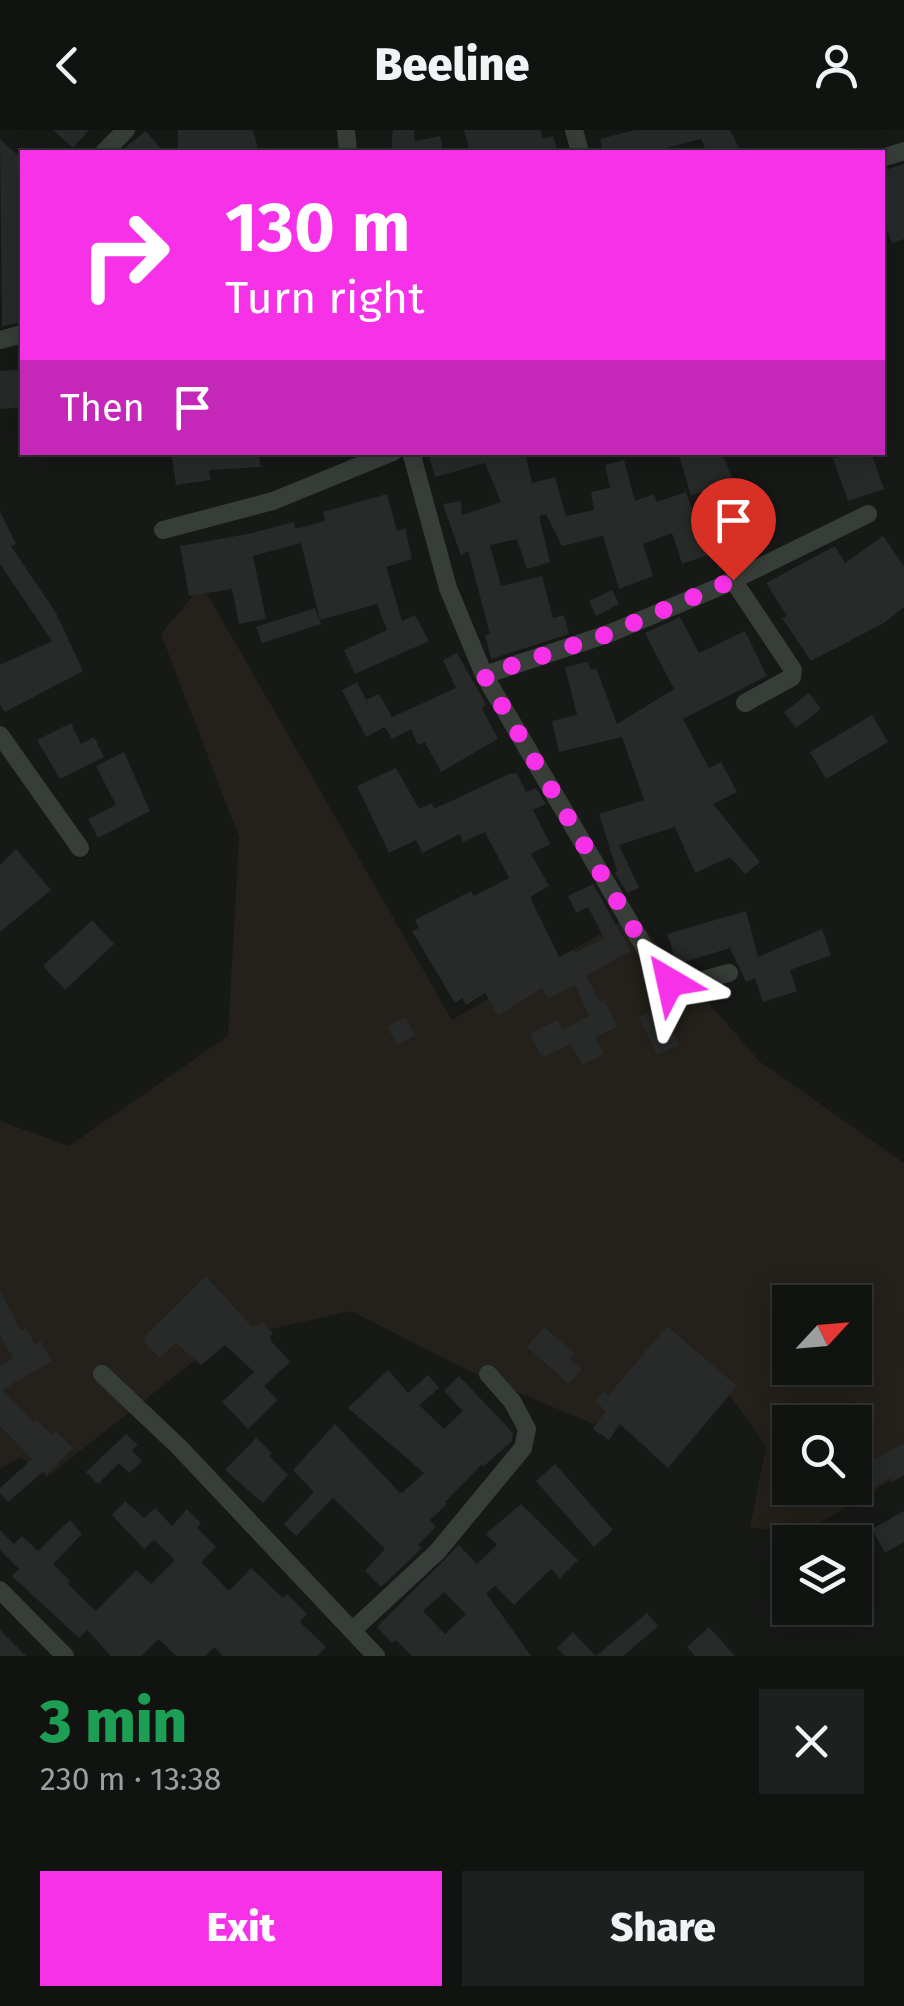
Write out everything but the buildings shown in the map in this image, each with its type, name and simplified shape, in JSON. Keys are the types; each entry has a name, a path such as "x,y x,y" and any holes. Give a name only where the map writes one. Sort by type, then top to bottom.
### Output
{"street":[{"path":"106,150 126,130"},
{"path":"163,530 272,502 386,455"},
{"path":"412,455 448,588 484,675 659,972 670,982 683,984 728,973"},
{"path":"484,675 608,634 733,580 868,514"},
{"path":"733,580 794,670 792,677 745,704"},
{"path":"0,734 80,848"},
{"path":"102,1374 178,1446 353,1630 370,1654"},
{"path":"353,1630 437,1552 523,1448 527,1428 512,1400 488,1374"},
{"path":"0,1590 65,1656"}],"shaded area":[{"path":"202,585 452,1020 633,915 759,1061 904,1163 904,1473 872,1492 872,1405 772,1405 772,1505 850,1505 816,1525 750,1528 766,1446 726,1390 594,1424 488,1380 351,1311 221,1340 47,1477 21,1457 0,1469 0,1121 69,1146 228,1036 239,837 161,634"}],"route":[{"path":"670,982 659,972 484,675 608,634 733,580"}]}
